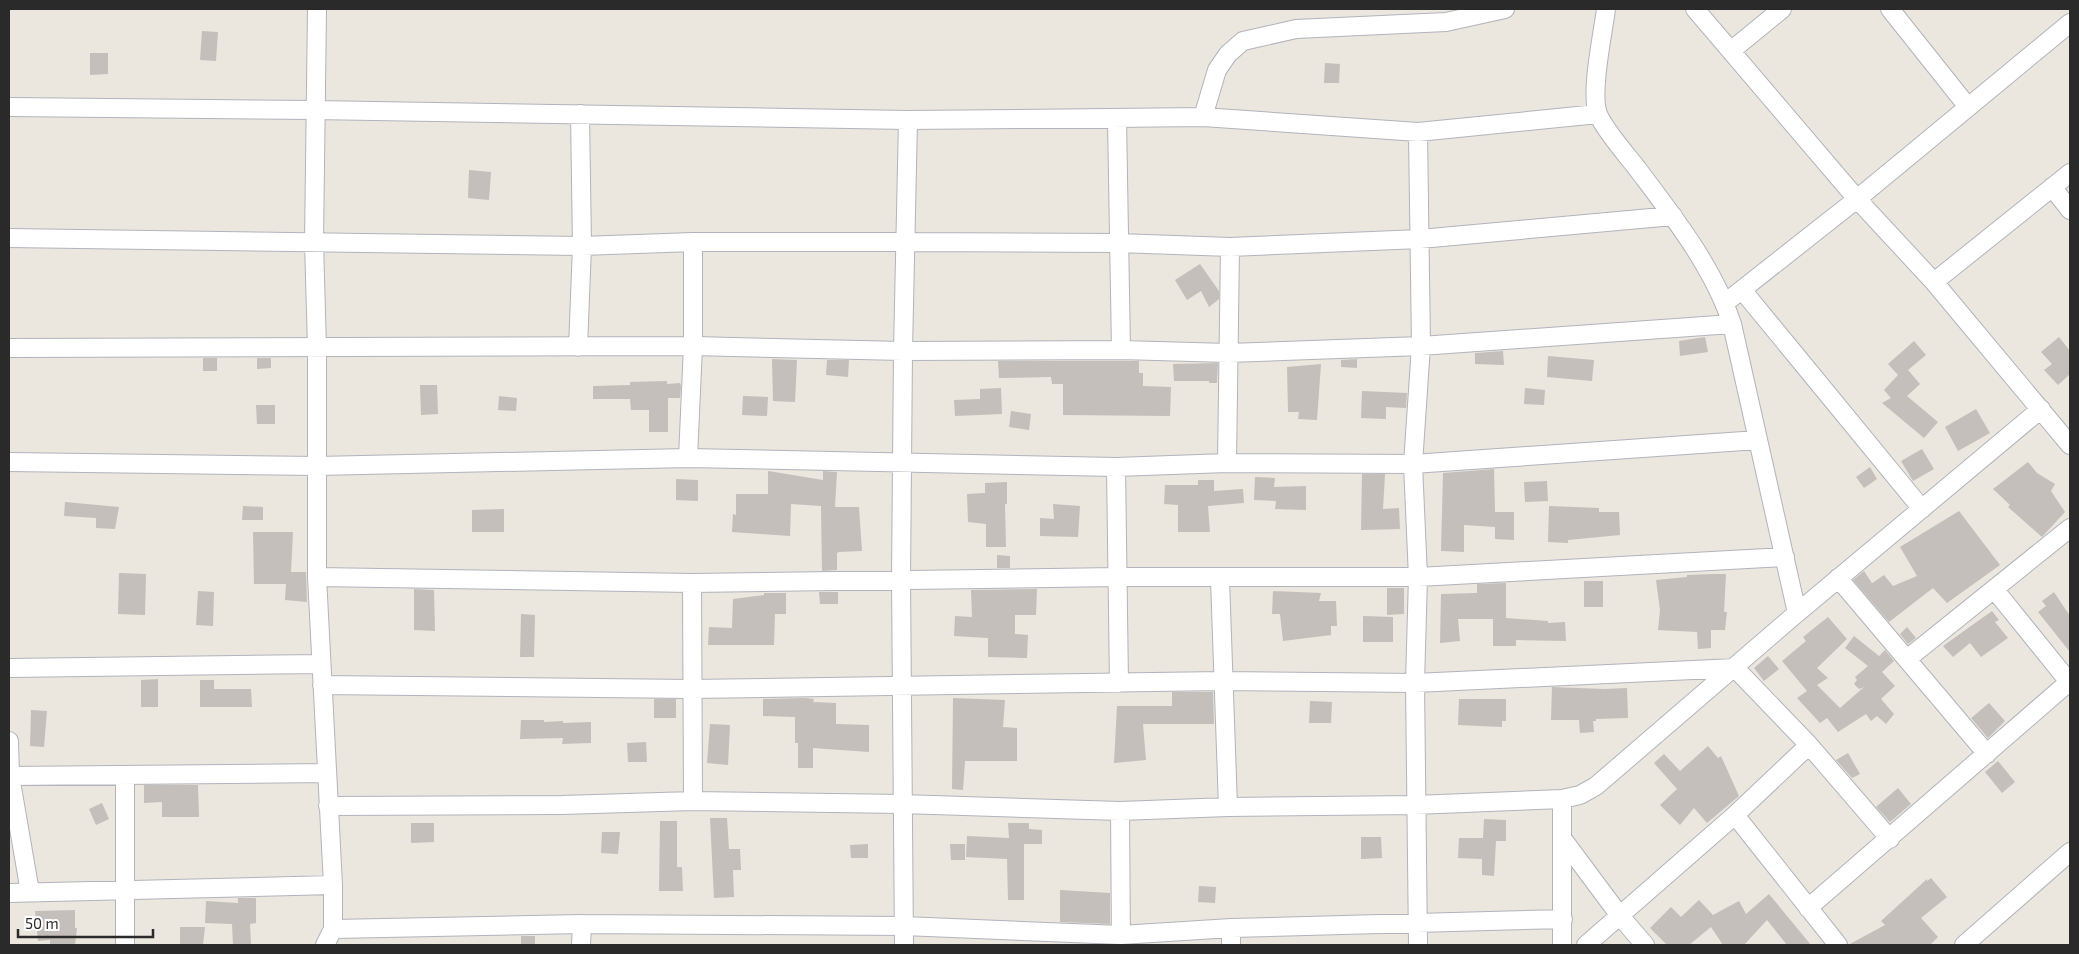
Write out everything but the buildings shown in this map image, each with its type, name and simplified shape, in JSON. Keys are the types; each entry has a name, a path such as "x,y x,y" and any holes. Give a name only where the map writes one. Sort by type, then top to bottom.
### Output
{"street":[{"path":"317,9 314,110 314,242 317,348 316,577 333,885 333,929 325,945"},
{"path":"1203,117 1217,70 1228,54 1243,41 1296,29 1446,22 1506,9"},
{"path":"1606,9 1596,89 1598,114 1673,216 1698,254 1726,303 1797,612"},
{"path":"1695,9 2068,438"},
{"path":"1732,50 1782,9"},
{"path":"1896,11 1968,107"},
{"path":"1726,303 1858,198 2070,23"},
{"path":"9,107 908,120 1203,117 1418,132 1598,114"},
{"path":"578,347 582,246 580,114"},
{"path":"1117,119 1121,350"},
{"path":"904,945 901,579 908,120"},
{"path":"1418,132 1421,346 1413,464 1418,578 1415,683 1418,945"},
{"path":"1934,282 2070,173"},
{"path":"2052,187 2070,210"},
{"path":"9,238 582,246 693,242 905,242 1118,243 1230,247 1420,239 1673,216"},
{"path":"688,458 693,346 693,242"},
{"path":"1227,463 1230,247"},
{"path":"1743,291 1922,509"},
{"path":"9,348 693,346 903,351 1121,350 1228,353 1421,346 1732,324"},
{"path":"328,806 562,805 693,801 902,804 1120,811 1562,800 1580,795 1596,786 1735,668 1797,612 2041,409"},
{"path":"9,462 317,466 688,458 1116,467 1227,463 1413,464 1758,440"},
{"path":"1116,467 1119,683"},
{"path":"1907,659 2070,528"},
{"path":"316,577 692,583 1117,577 1220,579 1418,578 1785,558"},
{"path":"1838,578 1987,754"},
{"path":"1220,579 1222,681 1228,807"},
{"path":"692,583 693,801"},
{"path":"1808,908 2070,682 1994,589"},
{"path":"9,668 320,664"},
{"path":"322,686 691,689 1222,681 1415,683 1735,668 1809,745 1890,839"},
{"path":"9,741 9,776 30,892"},
{"path":"1586,945 1735,815 1809,745"},
{"path":"9,776 327,773"},
{"path":"125,775 125,945"},
{"path":"1562,800 1562,945"},
{"path":"1120,811 1121,940"},
{"path":"1735,815 1838,945"},
{"path":"1562,838 1620,916 1645,945"},
{"path":"1964,945 2070,852"},
{"path":"9,893 126,892 333,885"},
{"path":"333,929 582,924 904,926 1121,940 1231,937 1418,924 1563,919"},
{"path":"581,945 582,924"}]}
